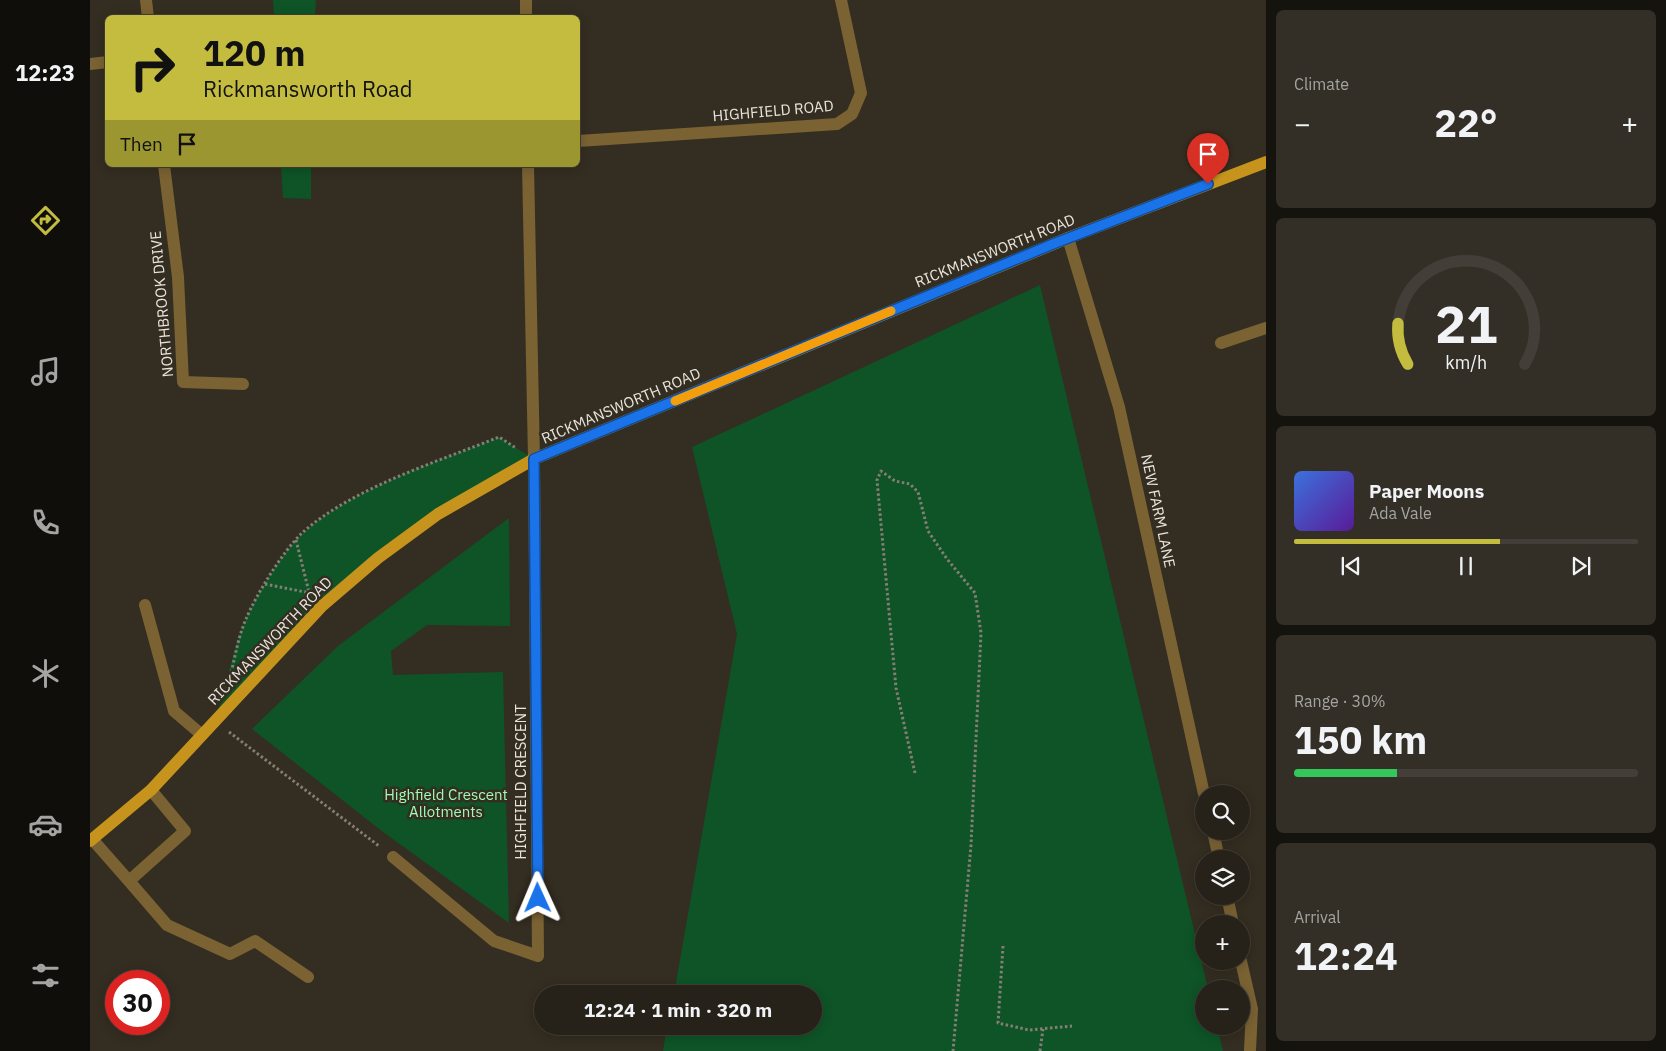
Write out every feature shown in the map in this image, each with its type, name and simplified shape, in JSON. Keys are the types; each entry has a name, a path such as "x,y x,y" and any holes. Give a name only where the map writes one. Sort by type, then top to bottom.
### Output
{"main road":[{"name":"RICKMANSWORTH ROAD","path":"91,840 151,790 322,606 378,558 438,514 534,459 1068,238 1266,162"}],"street":[{"path":"146,0 148,15"},
{"path":"526,0 526,15"},
{"name":"HIGHFIELD ROAD","path":"580,141 837,124 852,114 861,93 841,0"},
{"path":"90,64 105,62"},
{"name":"NORTHBROOK DRIVE","path":"164,167 178,276 183,382 243,384"},
{"path":"528,167 534,459"},
{"name":"NEW FARM LANE","path":"1068,238 1119,407 1202,785"},
{"path":"1221,343 1266,328"},
{"name":"HIGHFIELD CRESCENT","path":"393,857 494,941 538,956 534,459"},
{"path":"145,605 174,711 202,735"},
{"path":"129,881 185,832 151,790"},
{"path":"91,840 167,925 230,954 255,941 308,977"},
{"path":"1243,970 1252,1009 1250,1050"}],"path":[{"path":"229,681 246,619 265,584 296,539 337,507 405,475 499,438 534,459"},
{"path":"915,773 896,688 879,516 877,480 881,471 895,481 910,484 918,492 928,531 947,559 975,593 981,634 971,845 953,1051"},
{"path":"296,539 309,592 322,606"},
{"path":"265,584 309,592"},
{"path":"215,722 393,857"},
{"path":"1003,946 998,1023 1029,1030 1072,1026"},
{"path":"1040,1051 1043,1029"}],"green space":[{"path":"273,0 316,0 315,15 274,15"},
{"path":"281,167 311,167 311,199 283,198"},
{"path":"1040,285 1195,935 1195,970 1203,970 1206,980 1195,980 1195,1035 1219,1035 1223,1051 663,1051 666,1035 822,1035 822,985 676,985 737,634 692,447"},
{"path":"499,437 534,459 378,558 216,719 246,618 287,550 303,533 323,517 370,489 422,466"},
{"name":"Highfield Crescent Allotments","path":"509,518 510,626 427,625 391,651 393,675 503,672 509,923 383,832 252,729 338,646"}],"slow traffic":[{"path":"675,401 891,311"}],"route":[{"path":"538,898 534,459 1053,244 1208,184"}]}
